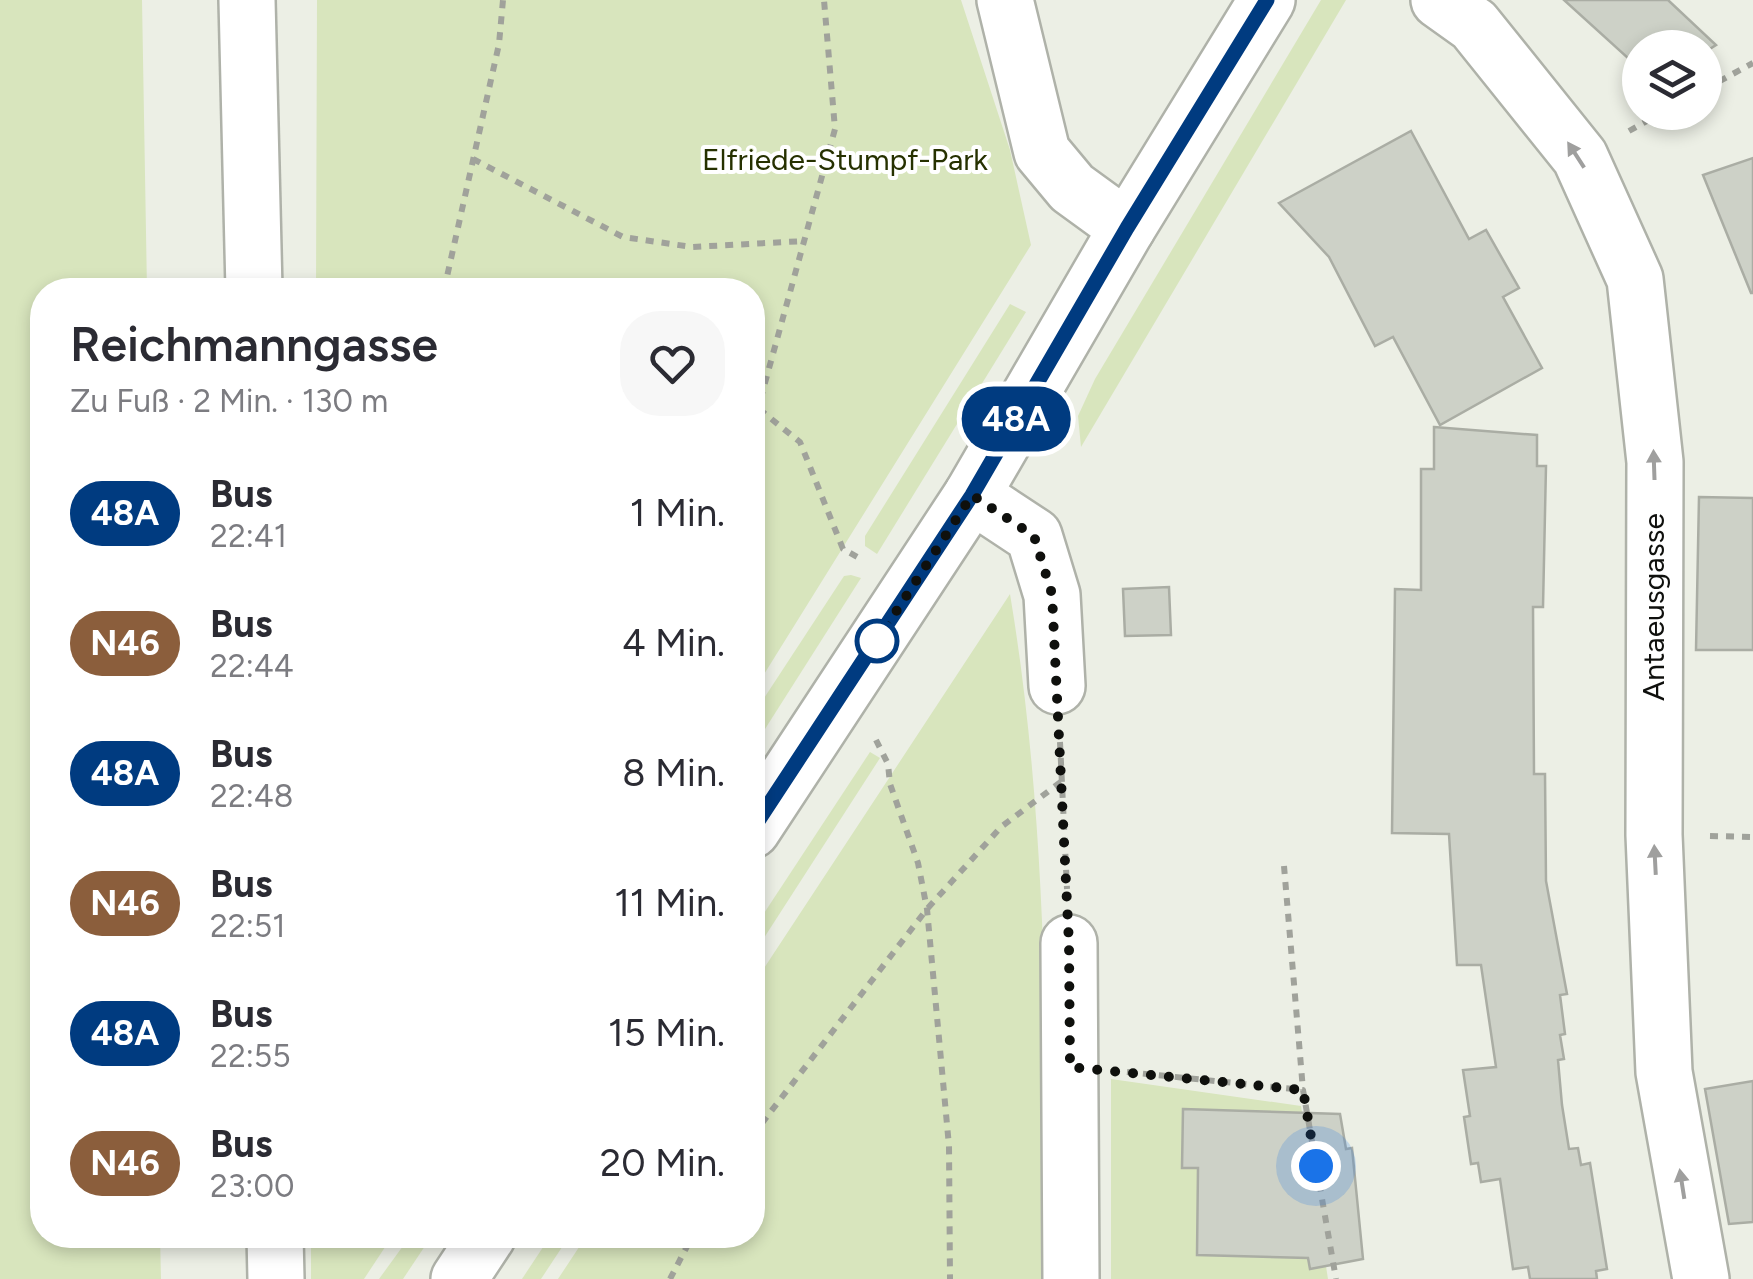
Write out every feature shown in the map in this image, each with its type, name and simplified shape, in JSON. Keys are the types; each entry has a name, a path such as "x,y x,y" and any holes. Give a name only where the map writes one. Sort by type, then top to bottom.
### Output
{"street":[{"path":"247,0 254,278"},
{"path":"1004,0 1042,152 1072,188 1127,228"},
{"path":"765,810 972,495 1127,228 1268,0"},
{"name":"Antaeusgasse","path":"1439,0 1474,25 1580,158 1635,279 1655,462 1654,835 1664,1072 1701,1279"},
{"path":"972,495 1034,536 1052,594 1056,686"},
{"path":"1069,944 1071,1279"},
{"path":"275,1248 276,1279"},
{"path":"459,1279 479,1248"}],"path":[{"path":"447,278 500,44 503,0"},
{"path":"765,384 836,129 824,0"},
{"path":"1722,80 1753,63"},
{"path":"473,159 623,237 692,247 805,241"},
{"path":"765,414 800,442 844,548 910,587"},
{"path":"1056,686 1069,944"},
{"path":"830,712 874,736 888,764 926,909 949,1146 950,1279"},
{"path":"765,1119 926,909 1000,828 1062,780"},
{"path":"1284,866 1303,1090 1336,1279"},
{"path":"1070,1067 1303,1090"},
{"path":"670,1279 686,1248"}],"green space":[{"path":"0,0 142,0 147,278 30,278 30,1248 160,1248 161,1279 0,1279"},
{"name":"Elfriede-Stumpf-Park","path":"317,0 961,0 1010,150 1031,245 765,673 765,278 316,278"},
{"path":"1321,0 1346,0 1081,447 1078,416 1095,379"},
{"path":"1010,304 1026,312 877,554 865,546 865,536"},
{"path":"844,576 861,578 765,729 765,697"},
{"path":"1010,594 1032,764 1043,935 1049,1279 558,1279 578,1248 765,1248 765,967"},
{"path":"870,752 880,758 765,936 765,912"},
{"path":"1111,1079 1301,1106 1328,1279 1111,1279"},
{"path":"311,1248 384,1248 364,1279 311,1279"},
{"path":"402,1248 424,1248 403,1279 379,1279"},
{"path":"542,1248 561,1248 541,1279 522,1279"}],"building":[{"path":"1564,0 1668,0 1700,30 1622,30 1622,53"},
{"path":"1411,131 1469,239 1486,230 1519,288 1503,297 1542,368 1440,425 1393,337 1375,346 1329,257 1279,203"},
{"path":"1753,158 1753,293 1751,293 1703,175"},
{"path":"1434,427 1537,435 1537,466 1546,466 1543,607 1533,607 1534,774 1545,774 1546,881 1567,994 1560,995 1565,1034 1560,1035 1564,1059 1558,1060 1562,1105 1569,1149 1578,1148 1581,1165 1590,1163 1607,1269 1596,1271 1597,1279 1530,1279 1528,1267 1513,1269 1500,1179 1481,1182 1478,1163 1471,1164 1464,1117 1470,1116 1463,1070 1496,1067 1481,965 1457,965 1449,834 1392,833 1395,589 1421,590 1421,469 1434,469"},
{"path":"1699,497 1753,498 1753,650 1696,650"},
{"path":"1169,587 1171,635 1125,636 1123,589"},
{"path":"1753,1081 1753,1222 1729,1224 1705,1089"},
{"path":"1183,1109 1340,1114 1346,1149 1352,1148 1363,1259 1310,1269 1308,1258 1197,1255 1198,1168 1182,1168"}],"bus line":[{"name":"48A","path":"765,810 972,495 1127,228 1267,0"}],"route":[{"path":"877,641 972,495 1034,536 1052,594 1069,944 1070,1067 1303,1090 1316,1166"}]}
